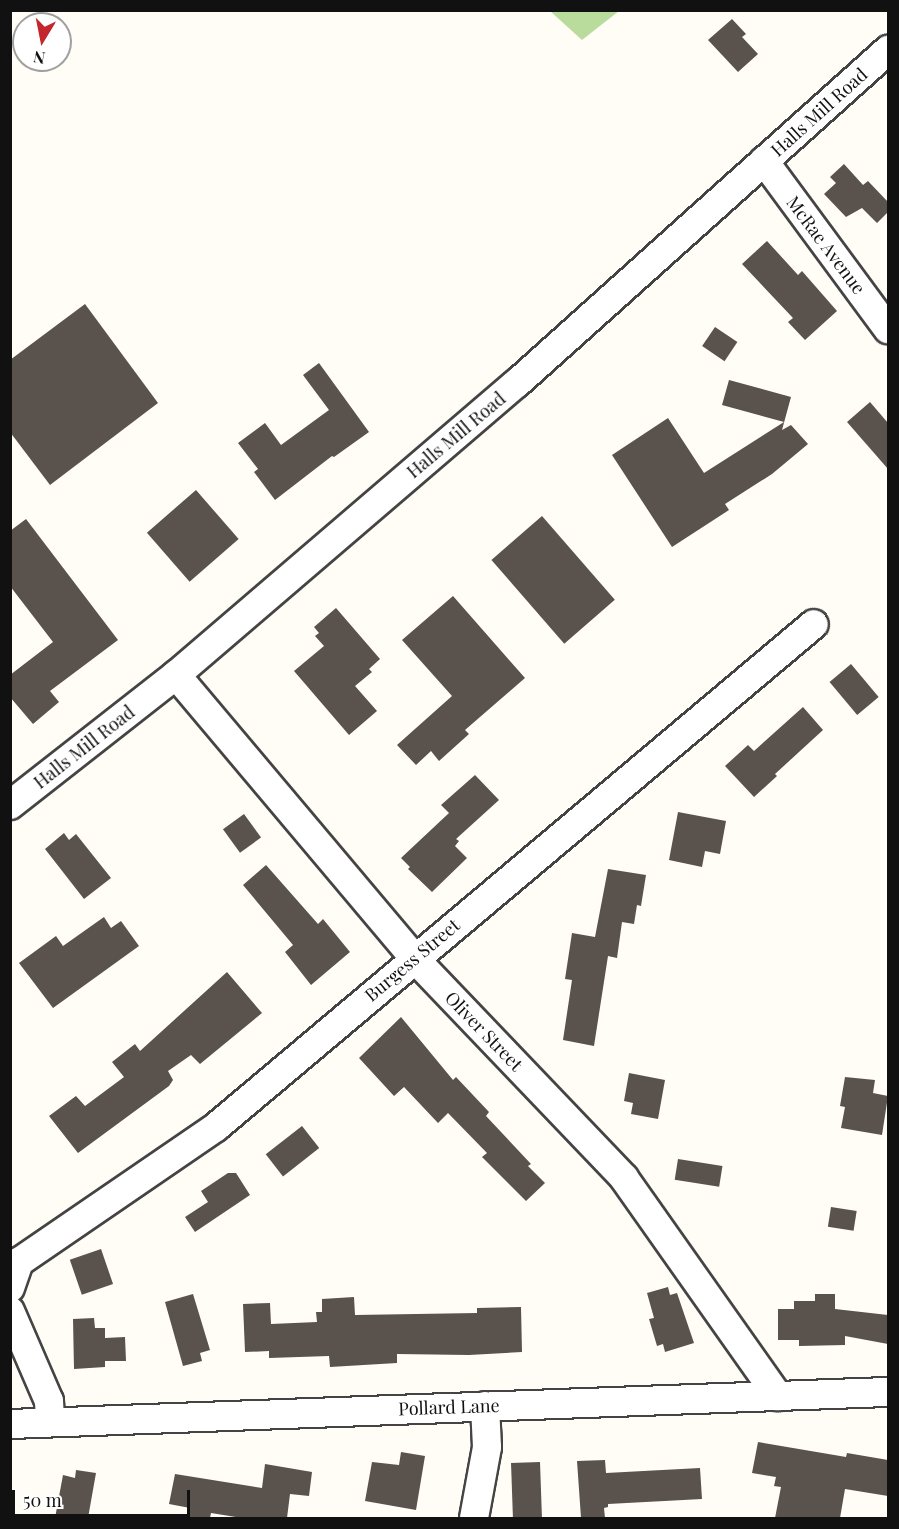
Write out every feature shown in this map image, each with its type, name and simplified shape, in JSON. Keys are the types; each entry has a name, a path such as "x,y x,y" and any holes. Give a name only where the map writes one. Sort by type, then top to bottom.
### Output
{"street":[{"name":"Halls Mill Road","path":"10,805 176,675 517,383 888,50"},
{"name":"McRae Avenue","path":"764,161 888,329"},
{"name":"Burgess Street","path":"10,1288 20,1262 216,1127 414,958 814,624"},
{"name":"Oliver Street","path":"176,675 414,958 624,1178 778,1396"},
{"path":"10,1311 49,1401 50,1421"},
{"name":"Pollard Lane","path":"10,1424 888,1392"},
{"path":"474,1518 487,1447 485,1406"}],"green space":[{"path":"550,11 619,11 582,40"}],"building":[{"path":"732,19 746,34 742,37 758,54 738,72 708,40"},
{"path":"844,164 863,185 868,181 888,202 888,212 877,223 862,208 846,217 824,194 836,183 830,177"},
{"path":"767,241 798,275 802,271 837,311 805,340 788,322 793,318 742,264"},
{"path":"85,304 158,403 50,485 10,432 10,360"},
{"path":"715,327 737,342 725,361 702,346"},
{"path":"319,363 369,432 334,457 332,456 275,500 254,472 258,469 238,443 265,423 281,445 329,410 303,375"},
{"path":"729,380 791,397 782,430 791,425 808,444 772,474 725,504 729,510 672,547 612,455 668,418 704,473 784,422 722,405"},
{"path":"870,402 888,423 888,469 847,422"},
{"path":"196,490 239,539 190,582 147,533"},
{"path":"542,516 615,600 564,644 491,560"},
{"path":"26,519 118,640 50,691 59,702 33,724 10,697 10,675 53,642 10,586 10,531"},
{"path":"453,596 525,678 465,730 469,734 439,761 431,751 416,765 397,745 452,696 402,640"},
{"path":"336,608 380,659 369,669 372,672 355,686 377,711 349,735 294,671 324,646 315,636 319,633 314,627"},
{"path":"851,664 879,697 857,715 830,682"},
{"path":"803,707 823,730 775,774 777,776 754,797 725,766 748,745 754,751"},
{"path":"475,775 499,800 456,839 459,841 455,846 467,858 432,892 408,869 410,867 401,858 449,813 441,805"},
{"path":"678,812 726,821 720,854 705,851 702,867 669,860"},
{"path":"244,814 261,837 240,853 223,829"},
{"path":"64,833 69,840 76,834 111,878 84,899 45,849"},
{"path":"266,865 318,924 323,919 350,952 311,985 285,952 293,945 243,885"},
{"path":"608,869 646,875 641,906 637,905 634,924 622,922 617,958 608,956 594,1046 563,1040 572,980 565,979 572,933 595,937"},
{"path":"104,917 111,928 121,921 139,946 53,1008 19,963 56,936 63,946"},
{"path":"227,972 262,1013 200,1064 191,1055 168,1071 173,1080 169,1086 78,1153 49,1116 76,1096 85,1106 124,1077 112,1062 135,1044 140,1051"},
{"path":"401,1017 453,1080 456,1077 489,1112 486,1116 531,1164 528,1166 545,1183 526,1201 482,1157 487,1153 448,1113 438,1123 404,1087 394,1096 359,1058"},
{"path":"629,1073 665,1080 658,1119 631,1114 633,1103 624,1101"},
{"path":"845,1077 875,1080 873,1093 888,1096 882,1135 841,1128 845,1107 840,1106"},
{"path":"302,1126 319,1148 283,1176 266,1154"},
{"path":"678,1159 722,1166 719,1187 675,1180"},
{"path":"228,1173 236,1173 250,1195 195,1232 185,1217 208,1202 201,1191"},
{"path":"831,1207 857,1211 854,1231 828,1227"},
{"path":"101,1249 113,1284 82,1295 70,1260"},
{"path":"668,1287 670,1295 677,1293 694,1343 665,1352 663,1344 657,1346 649,1319 654,1318 647,1293"},
{"path":"193,1294 210,1350 200,1353 202,1361 183,1366 165,1302"},
{"path":"815,1294 835,1294 835,1309 888,1315 888,1344 845,1336 845,1345 799,1346 799,1340 778,1340 778,1309 794,1309 794,1301 815,1301"},
{"path":"354,1297 355,1315 477,1313 477,1308 521,1307 522,1352 469,1355 397,1354 397,1363 330,1367 329,1356 269,1358 269,1351 245,1352 243,1304 270,1303 271,1324 317,1322 316,1312 322,1312 322,1299"},
{"path":"94,1318 95,1328 105,1328 105,1338 125,1337 126,1361 105,1361 105,1367 74,1369 73,1319"},
{"path":"758,1442 846,1457 847,1453 888,1460 888,1496 845,1489 840,1518 775,1518 781,1487 774,1486 776,1477 752,1473"},
{"path":"401,1452 425,1456 416,1510 365,1501 372,1462 399,1465"},
{"path":"605,1460 606,1473 700,1468 702,1499 608,1504 608,1507 604,1508 605,1518 581,1518 577,1461"},
{"path":"540,1462 542,1518 513,1518 511,1463"},
{"path":"265,1464 312,1472 309,1496 290,1494 287,1518 242,1518 211,1513 210,1518 188,1518 190,1508 169,1504 175,1474 262,1488"},
{"path":"76,1470 96,1473 88,1518 55,1518 63,1475 75,1478"}]}
